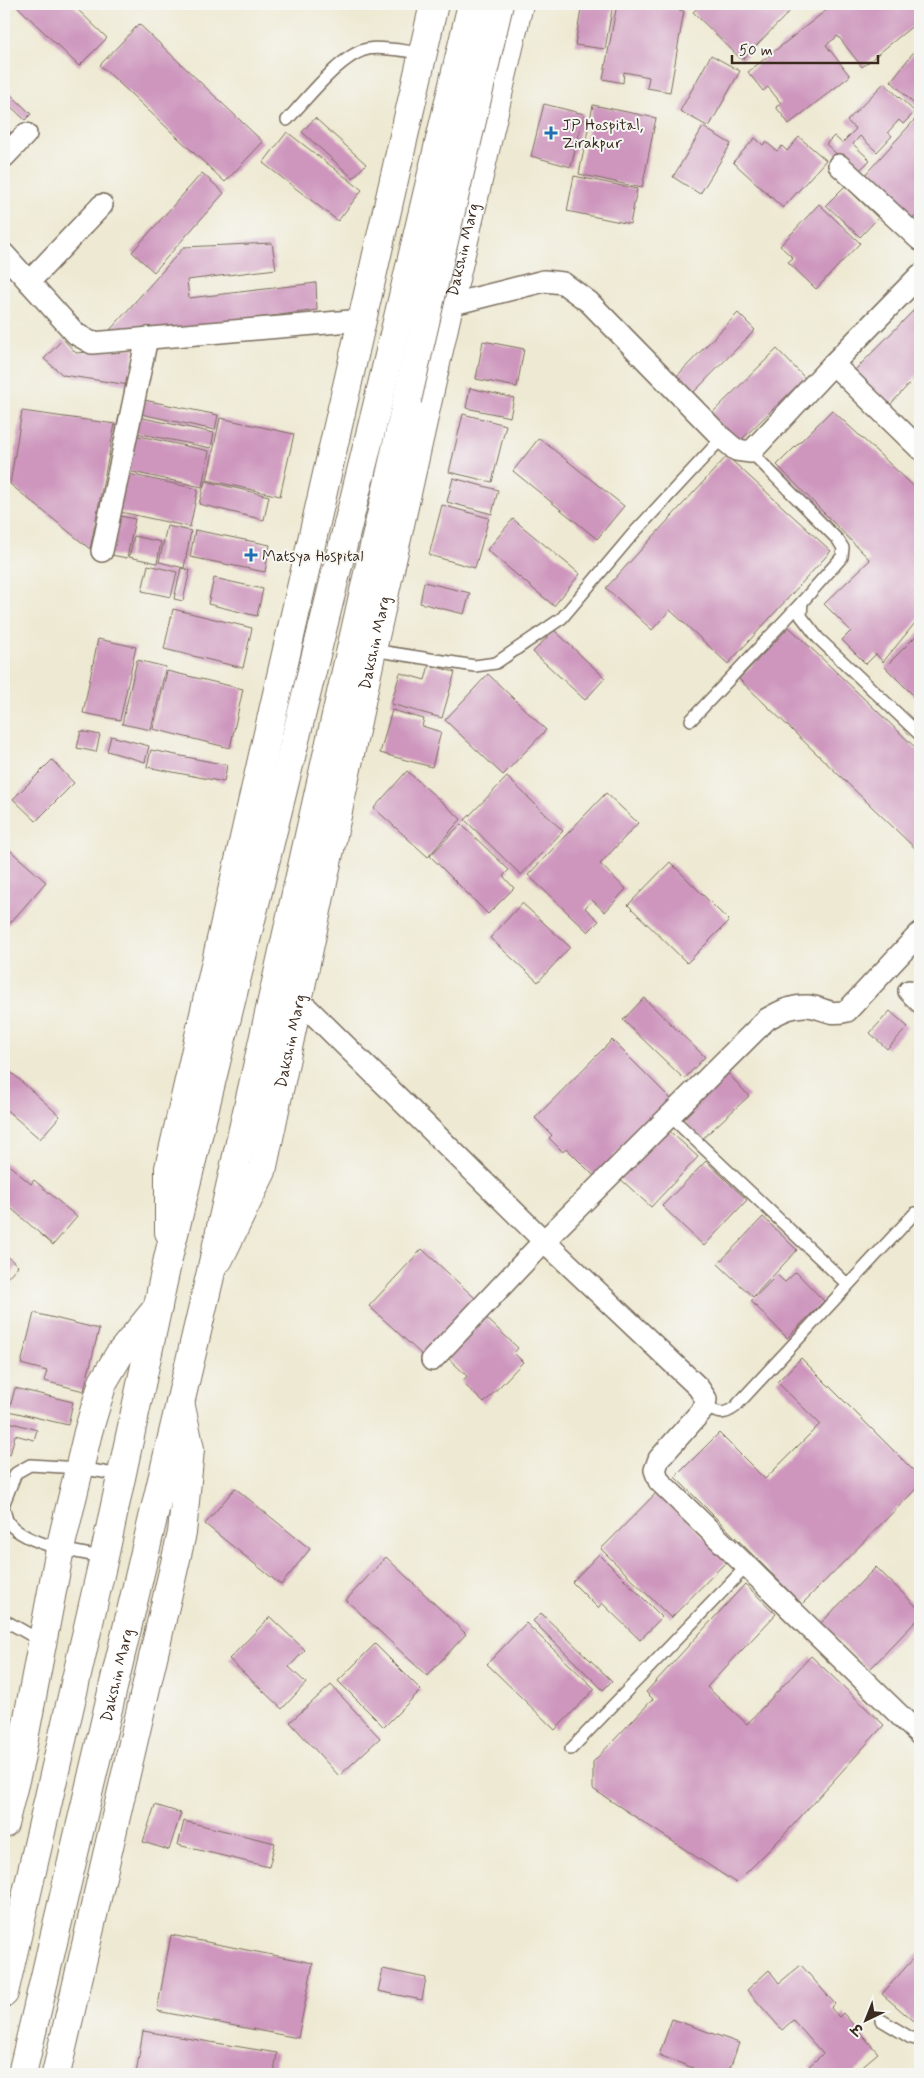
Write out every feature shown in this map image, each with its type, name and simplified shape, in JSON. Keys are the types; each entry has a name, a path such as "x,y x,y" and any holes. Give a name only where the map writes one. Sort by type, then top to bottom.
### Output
{"main road":[{"path":"170,1254 169,1168 434,4"},
{"path":"4,1992 104,1557 170,1254 379,398 472,4"},
{"name":"Dakshin Marg","path":"22,2074 210,1276 407,400 499,4"},
{"name":"Dakshin Marg","path":"210,1276 262,1170 372,650 519,4"},
{"path":"421,62 500,84"},
{"path":"4,1824 16,1757 43,1642 60,1549 88,1432 103,1382 119,1355 158,1307"},
{"path":"56,2074 182,1533 190,1449 180,1402"}],"street":[{"path":"4,157 26,134"},
{"path":"840,165 920,240"},
{"path":"29,282 102,205"},
{"path":"4,254 76,334 92,343 362,320"},
{"path":"449,305 544,281 563,283 589,302 722,438 736,450 751,452 833,364 920,276"},
{"path":"102,551 147,338"},
{"path":"833,364 920,449"},
{"path":"432,1360 544,1241 767,1018 787,1008 809,1006 835,1014 847,1010 920,933"},
{"path":"298,999 544,1241 698,1387 706,1399 705,1407 659,1459 655,1470 660,1481 920,1735"}],"lane":[{"path":"287,120 336,68 352,55 369,48 421,62"},
{"path":"372,650 475,666 496,663 562,618 632,535 722,438"},
{"path":"691,720 842,558 843,548 838,540 751,452"},
{"path":"802,602 801,616 807,626 920,735"},
{"path":"670,1116 848,1285"},
{"path":"705,1407 718,1414 726,1414 735,1407 915,1213"},
{"path":"4,1503 16,1473 30,1465 79,1468 121,1475"},
{"path":"4,1509 8,1522 22,1534 60,1549 104,1557"},
{"path":"571,1749 747,1566"},
{"path":"4,1620 43,1642"},
{"path":"882,2020 912,2038 920,2040"}],"building":[{"path":"19,4 72,4 107,38 79,66 17,6"},
{"path":"582,4 613,4 605,49 575,45"},
{"path":"617,4 645,4 684,11 670,92 647,88 649,77 624,72 623,83 603,79"},
{"path":"702,4 797,4 742,60 693,12"},
{"path":"834,4 913,4 920,13 920,20 862,67 838,36 826,45 850,76 789,124 776,107 781,103 768,87 763,91 748,72"},
{"path":"139,24 263,142 225,182 100,65"},
{"path":"920,44 920,110 891,81"},
{"path":"711,55 740,71 709,127 680,111"},
{"path":"884,83 915,112 903,124 899,120 888,132 892,136 877,152 860,136 853,144 870,160 857,173 826,144 834,136 842,143 856,129 847,121"},
{"path":"4,88 31,114 25,120 4,100"},
{"path":"544,104 584,114 571,167 531,156"},
{"path":"593,105 656,118 642,188 579,174"},
{"path":"918,116 920,118 920,211 910,222 862,178"},
{"path":"315,118 366,164 353,178 302,132"},
{"path":"4,126 14,136 4,147"},
{"path":"703,127 731,144 700,194 673,177"},
{"path":"287,132 362,190 338,221 263,163"},
{"path":"799,137 826,160 783,208 733,162 755,138 763,145 766,142 777,151 782,146 787,151"},
{"path":"202,173 224,193 154,272 132,252"},
{"path":"574,176 637,189 630,224 567,211"},
{"path":"845,186 878,218 860,237 826,205"},
{"path":"819,204 860,243 816,289 788,262 793,258 780,246"},
{"path":"272,243 276,269 187,280 189,298 316,283 317,310 102,339 184,247"},
{"path":"920,304 920,372 889,406 854,371"},
{"path":"738,313 755,330 689,397 672,381"},
{"path":"63,339 76,353 134,348 129,385 63,375 44,359"},
{"path":"483,341 524,349 517,387 476,379"},
{"path":"777,349 805,378 738,443 710,415"},
{"path":"470,388 514,398 510,417 466,408"},
{"path":"139,399 218,415 215,430 136,413"},
{"path":"832,410 920,492 920,617 883,662 876,654 866,664 842,640 851,631 824,604 870,560 777,465"},
{"path":"22,411 115,424 90,549 10,484"},
{"path":"463,414 506,425 492,482 449,472"},
{"path":"134,416 214,433 211,448 131,432"},
{"path":"220,418 294,434 280,496 207,480"},
{"path":"130,434 209,451 202,487 123,470"},
{"path":"539,438 624,506 597,539 513,471"},
{"path":"727,456 831,551 728,664 670,610 652,630 606,588"},
{"path":"124,473 198,489 190,527 116,511"},
{"path":"453,478 498,490 492,514 447,502"},
{"path":"205,481 269,496 264,520 199,504"},
{"path":"442,505 489,518 475,568 429,555"},
{"path":"115,515 135,519 127,558 106,554"},
{"path":"513,519 580,574 554,606 487,550"},
{"path":"167,526 191,531 184,568 159,562"},
{"path":"195,530 270,545 265,572 190,557"},
{"path":"134,536 161,542 157,563 129,557"},
{"path":"148,565 177,572 171,597 142,591"},
{"path":"181,568 190,570 183,601 174,599"},
{"path":"214,578 263,589 257,616 208,604"},
{"path":"424,582 470,593 464,614 420,603"},
{"path":"173,609 252,628 243,668 164,649"},
{"path":"789,627 920,752 920,853 739,679"},
{"path":"554,630 605,678 585,700 533,652"},
{"path":"920,632 920,702 885,667"},
{"path":"98,639 136,647 120,720 83,713"},
{"path":"137,660 166,667 151,730 122,724"},
{"path":"429,665 455,672 442,718 391,704 400,673 425,680"},
{"path":"167,671 243,689 230,748 153,729"},
{"path":"488,674 546,730 503,775 445,720"},
{"path":"392,710 424,719 422,726 441,732 432,767 380,753"},
{"path":"81,731 100,735 96,752 77,748"},
{"path":"111,736 149,746 145,762 107,751"},
{"path":"151,750 227,765 224,782 147,767"},
{"path":"52,760 74,783 36,821 13,799"},
{"path":"407,771 461,819 428,857 374,808"},
{"path":"507,777 563,831 521,875 465,820"},
{"path":"606,793 638,823 600,864 626,889 605,912 592,900 585,908 599,921 588,932 528,875"},
{"path":"461,824 509,870 503,876 514,888 488,914 430,856"},
{"path":"4,845 46,882 4,930"},
{"path":"670,862 729,921 687,963 628,905"},
{"path":"522,903 570,947 538,982 490,938"},
{"path":"644,998 705,1057 684,1079 623,1020"},
{"path":"890,1011 908,1027 887,1049 870,1033"},
{"path":"612,1040 671,1099 613,1157 616,1160 597,1179 566,1148 563,1152 549,1138 552,1135 535,1118"},
{"path":"4,1066 60,1116 40,1139 4,1108"},
{"path":"725,1070 749,1096 701,1140 678,1114"},
{"path":"662,1124 698,1157 651,1207 615,1174"},
{"path":"4,1161 31,1184 34,1180 77,1217 53,1245 4,1202"},
{"path":"706,1161 747,1200 704,1246 662,1206"},
{"path":"763,1217 797,1250 753,1297 718,1264"},
{"path":"422,1249 475,1298 422,1355 369,1306"},
{"path":"4,1253 18,1266 4,1281"},
{"path":"796,1272 824,1301 787,1338 751,1301 777,1275 785,1282"},
{"path":"34,1313 99,1329 84,1391 44,1381 47,1371 21,1364"},
{"path":"483,1315 518,1348 514,1353 523,1362 484,1403 462,1382 467,1376 445,1355"},
{"path":"801,1358 920,1477 920,1485 802,1604 675,1477 719,1433 765,1479 820,1424 777,1382"},
{"path":"15,1388 73,1402 68,1425 9,1411"},
{"path":"6,1421 37,1430 34,1440 15,1435 10,1455 4,1454 4,1428"},
{"path":"235,1488 310,1549 281,1585 205,1524"},
{"path":"657,1492 728,1560 671,1618 601,1549"},
{"path":"599,1554 662,1617 640,1640 602,1603 598,1608 572,1582"},
{"path":"386,1557 466,1634 427,1676 346,1600"},
{"path":"876,1567 920,1610 920,1617 869,1670 821,1623"},
{"path":"745,1584 776,1614 707,1687 747,1724 811,1656 884,1725 783,1836 736,1883 593,1789 593,1762 653,1699 646,1692"},
{"path":"541,1613 612,1681 603,1690 533,1621"},
{"path":"270,1617 305,1650 289,1667 306,1683 282,1709 229,1659"},
{"path":"526,1623 595,1689 555,1730 487,1664"},
{"path":"375,1644 421,1690 384,1727 338,1681"},
{"path":"331,1685 380,1738 339,1776 290,1722"},
{"path":"155,1805 181,1813 169,1850 143,1842"},
{"path":"184,1821 275,1843 269,1867 178,1845"},
{"path":"171,1935 313,1963 298,2038 157,2011"},
{"path":"920,1951 920,2027 882,1994"},
{"path":"801,1965 835,2004 831,2008 839,2017 843,2013 878,2053 853,2074 817,2074 809,2066 823,2054 793,2020 782,2030 747,1990 769,1970 779,1983"},
{"path":"383,1969 426,1978 422,2000 378,1991"},
{"path":"672,2019 739,2043 728,2074 697,2074 692,2072 693,2068 659,2055"},
{"path":"143,2031 277,2053 274,2074 136,2074"}],"place":[{"name":"JP Hospital, Zirakpur","path":"551,133"},
{"name":"Matsya Hospital","path":"251,555"}]}
